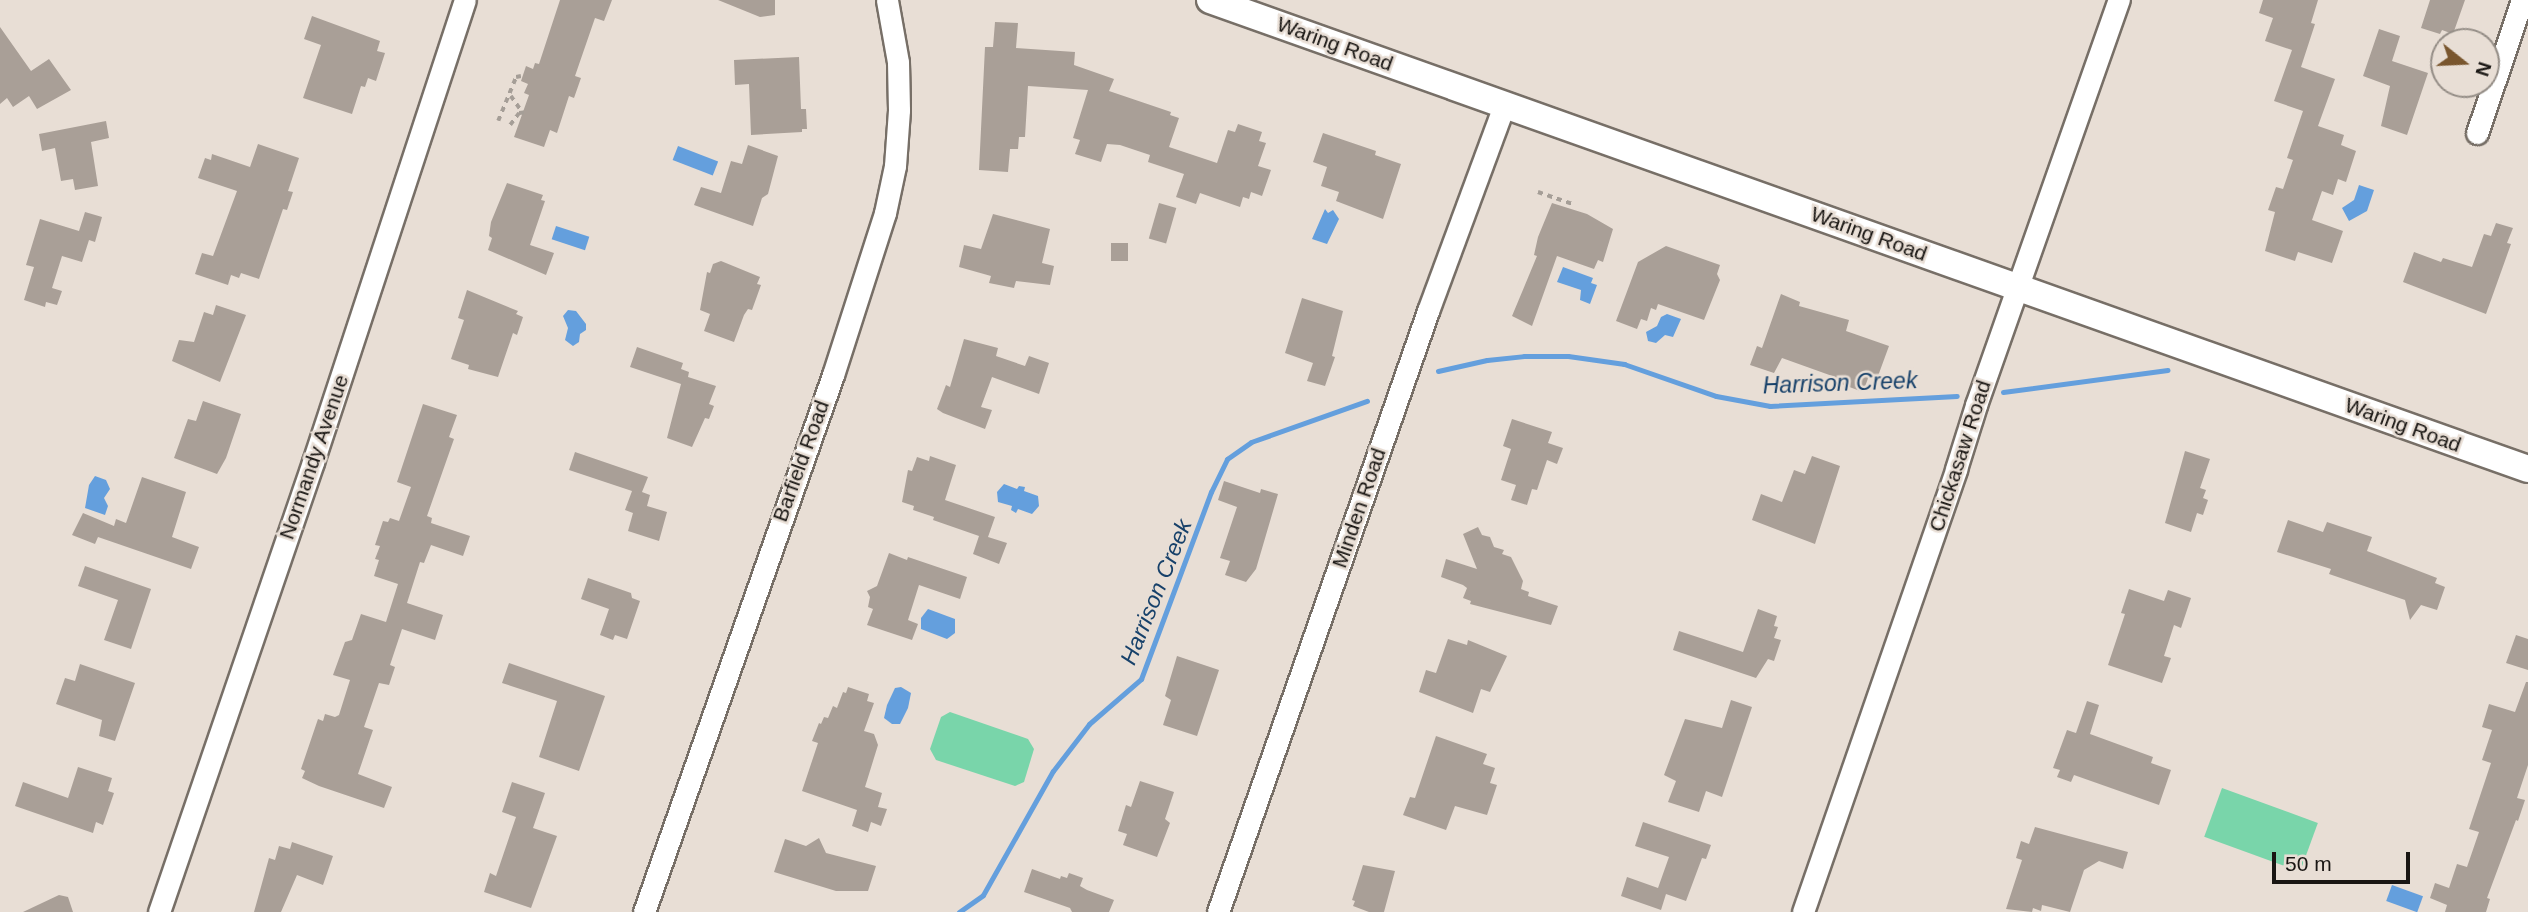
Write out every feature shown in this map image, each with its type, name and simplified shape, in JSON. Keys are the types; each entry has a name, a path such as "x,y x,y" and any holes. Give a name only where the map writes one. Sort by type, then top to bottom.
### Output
{"main road":[{"name":"Waring Road","path":"1210,0 2528,469"}],"street":[{"name":"Normandy Avenue","path":"159,912 317,449 465,0"},
{"name":"Barfield Road","path":"644,912 833,375 885,213 895,166 899,110 898,62 887,0"},
{"name":"Chickasaw Road","path":"1803,912 2017,287 2119,0"},
{"path":"2477,133 2522,0"},
{"name":"Minden Road","path":"1218,912 1428,311 1504,105"}],"path":[{"path":"498,121 516,77 521,76"},
{"path":"511,94 522,112"},
{"path":"510,125 522,112 528,112"},
{"path":"1538,192 1573,204"}],"green space":[{"path":"950,712 1028,739 1034,749 1024,782 1015,786 936,760 930,749 941,717"},
{"path":"2222,788 2318,823 2300,872 2204,837"}],"water":[{"path":"678,146 718,161 713,175 673,160"},
{"path":"2359,185 2374,190 2367,211 2349,221 2342,208 2354,200"},
{"path":"1325,209 1328,213 1333,210 1339,219 1327,244 1312,239"},
{"path":"556,226 589,237 585,250 552,239"},
{"path":"1563,267 1593,278 1591,283 1597,285 1590,304 1580,300 1581,290 1557,282"},
{"path":"568,310 576,311 586,324 586,330 580,334 579,342 573,346 565,340 568,328 563,316"},
{"path":"1667,314 1681,319 1673,337 1665,335 1656,343 1648,341 1646,332 1657,326 1661,317"},
{"path":"95,476 106,480 110,489 104,498 108,506 105,515 85,508 89,485"},
{"path":"1004,484 1017,489 1019,486 1025,487 1024,491 1038,496 1039,506 1032,514 1018,509 1016,513 1011,510 1012,506 998,502 997,492"},
{"path":"928,609 955,619 955,633 947,639 921,629 921,618"},
{"path":"901,687 911,693 908,708 900,724 892,724 884,718 887,705 895,688"},
{"path":"2392,885 2423,896 2417,912 2386,901"}],"building":[{"path":"560,0 612,0 604,21 595,18 575,76 581,78 574,98 569,96 557,133 550,130 544,147 514,137 529,95 524,93 528,84 521,81 526,66 533,69 535,63 539,64"},
{"path":"718,0 775,0 775,15 760,17"},
{"path":"2263,0 2318,0 2311,23 2315,24 2301,67 2335,79 2318,126 2344,135 2341,145 2356,151 2346,182 2338,179 2333,195 2322,191 2312,220 2343,231 2332,263 2298,252 2295,261 2265,251 2275,212 2268,210 2276,187 2283,189 2293,160 2287,158 2303,111 2274,101 2292,50 2265,41 2273,18 2259,13"},
{"path":"2430,0 2465,0 2455,28 2430,28 2430,31 2421,28"},
{"path":"312,16 380,41 377,51 385,53 376,81 368,78 365,87 361,86 352,114 303,98 321,45 304,39"},
{"path":"995,22 1018,23 1016,48 1075,52 1074,65 1114,79 1109,91 1171,112 1170,115 1179,118 1169,147 1217,163 1228,130 1235,132 1238,124 1262,132 1259,141 1266,143 1258,166 1271,170 1262,196 1251,192 1249,199 1243,197 1240,207 1200,193 1196,204 1176,197 1184,174 1148,162 1150,155 1120,145 1107,144 1101,162 1075,154 1080,140 1073,138 1088,90 1028,86 1025,137 1019,137 1018,149 1010,149 1008,172 979,170 985,47 993,47"},
{"path":"0,27 31,71 49,59 71,90 37,109 29,96 13,107 7,98 0,104"},
{"path":"2379,29 2400,36 2392,61 2428,73 2407,135 2381,126 2390,86 2363,76"},
{"path":"799,57 801,109 806,109 807,129 802,129 802,132 751,135 749,84 735,85 734,60"},
{"path":"106,121 109,138 91,142 98,186 75,190 73,179 61,181 55,148 42,151 39,134"},
{"path":"1323,133 1376,151 1375,155 1401,164 1383,219 1336,201 1339,192 1321,186 1327,167 1313,162"},
{"path":"258,144 299,158 288,191 293,192 287,210 283,209 259,279 241,273 239,278 231,275 228,285 195,274 202,253 213,256 237,191 198,178 205,158 211,160 212,154 250,167"},
{"path":"748,145 778,156 768,194 762,198 753,226 694,205 701,187 721,193 731,161 742,164"},
{"path":"507,183 543,195 541,200 545,201 530,245 554,253 546,275 488,250 492,238 489,236 491,222"},
{"path":"1159,203 1176,208 1166,244 1149,239"},
{"path":"1552,203 1587,214 1613,229 1603,262 1598,260 1594,269 1557,256 1532,326 1512,316 1537,256 1534,255 1538,237"},
{"path":"85,212 102,217 95,242 89,240 82,262 62,256 52,288 62,291 57,305 46,302 45,307 24,300 34,267 26,265 40,219 79,231"},
{"path":"993,214 1050,229 1042,263 1054,266 1050,285 1016,281 1014,288 989,283 991,276 959,267 964,245 981,249"},
{"path":"2496,223 2513,228 2507,243 2511,244 2486,314 2403,282 2414,252 2441,262 2443,258 2472,267 2484,234 2491,236"},
{"path":"1111,243 1128,243 1128,261 1111,261"},
{"path":"1666,246 1720,265 1717,274 1720,280 1704,320 1658,304 1656,310 1651,308 1647,321 1641,319 1637,329 1616,321 1638,262"},
{"path":"721,261 760,277 757,284 761,285 752,310 748,309 744,315 734,342 704,331 710,314 700,310 707,272 710,273 713,264"},
{"path":"467,290 518,311 516,314 523,317 517,335 513,333 498,377 468,369 469,365 451,359 464,320 458,318"},
{"path":"1781,294 1800,302 1799,306 1849,320 1846,331 1889,346 1878,376 1870,373 1863,392 1833,381 1835,377 1782,358 1774,373 1750,365 1757,346 1762,348"},
{"path":"1302,298 1343,311 1332,356 1335,357 1325,386 1307,381 1313,363 1285,353"},
{"path":"216,305 246,315 220,382 172,361 179,340 194,342 204,312 213,315"},
{"path":"964,339 998,348 996,356 1025,366 1029,356 1049,363 1039,394 992,377 981,407 992,410 985,429 937,409 946,385 950,387"},
{"path":"637,347 683,363 681,369 689,372 688,377 716,386 709,404 714,406 709,419 705,418 692,447 667,438 681,384 630,367"},
{"path":"203,401 241,414 226,458 217,474 174,458 188,419 196,421"},
{"path":"423,404 457,415 449,437 454,439 427,516 432,518 431,523 470,536 463,556 431,545 424,563 420,562 407,603 443,615 435,640 402,629 390,665 395,667 389,685 379,683 364,727 373,730 358,774 392,787 384,808 319,786 302,778 305,771 301,769 318,719 323,721 325,714 335,717 339,715 350,680 333,675 345,642 352,640 361,614 386,622 398,584 374,576 379,560 375,559 380,546 375,545 383,521 388,522 390,518 399,521 411,487 397,482"},
{"path":"1512,419 1552,432 1548,443 1563,448 1557,464 1547,460 1537,490 1532,489 1527,505 1511,500 1516,485 1501,480 1511,449 1503,446"},
{"path":"2185,451 2210,459 2200,488 2206,490 2203,498 2208,500 2203,515 2197,513 2191,532 2165,523"},
{"path":"575,452 648,477 642,492 650,495 647,506 667,512 659,541 628,531 633,513 625,510 632,491 569,470"},
{"path":"930,456 956,465 945,500 995,517 988,537 1007,543 999,564 973,554 979,536 933,520 934,517 913,510 914,506 902,502 908,470 912,471 917,457 929,461"},
{"path":"1812,456 1840,466 1815,544 1752,520 1761,494 1782,502 1794,470 1805,474"},
{"path":"142,477 186,492 172,537 199,547 191,569 98,537 95,544 72,535 83,513 114,526 116,519 126,523"},
{"path":"1224,481 1260,493 1261,489 1278,494 1256,569 1246,582 1225,575 1230,561 1220,558 1237,507 1218,500"},
{"path":"2288,520 2323,532 2327,522 2372,537 2367,551 2437,578 2435,583 2445,587 2437,610 2421,605 2410,620 2405,600 2329,574 2331,569 2277,552"},
{"path":"1478,527 1482,535 1490,537 1494,547 1504,550 1502,554 1511,557 1523,581 1521,589 1529,592 1528,596 1558,606 1551,625 1470,604 1471,601 1463,598 1467,588 1441,577 1446,559 1477,569 1463,534"},
{"path":"889,553 967,577 960,599 919,585 908,620 918,624 912,640 867,625 873,609 868,607 870,597 867,591 877,586"},
{"path":"85,566 151,589 131,649 104,640 118,600 78,586"},
{"path":"588,578 631,593 632,598 640,601 627,639 615,635 613,640 600,635 609,609 581,599"},
{"path":"2129,589 2164,601 2168,590 2191,598 2181,628 2174,625 2164,656 2171,658 2162,683 2108,665 2125,614 2121,613"},
{"path":"1758,609 1777,616 1774,626 1778,627 1774,638 1781,640 1774,661 1768,659 1756,678 1673,650 1679,631 1743,652"},
{"path":"2516,635 2528,639 2528,670 2506,663"},
{"path":"1448,639 1467,645 1468,640 1507,656 1490,692 1481,689 1473,713 1419,692 1426,670 1436,673"},
{"path":"1177,656 1219,670 1197,736 1163,725 1171,700 1165,696"},
{"path":"509,663 605,696 579,771 539,757 557,701 502,683"},
{"path":"80,664 135,683 115,741 99,736 102,720 56,704 65,678 75,681"},
{"path":"2526,682 2528,765 2517,798 2525,800 2487,898 2490,899 2486,912 2445,912 2447,905 2430,898 2435,883 2449,888 2457,864 2467,867 2479,832 2469,829 2491,763 2482,760 2492,730 2482,727 2489,704 2515,712"},
{"path":"848,687 869,694 867,701 874,703 864,731 874,734 878,745 865,787 882,793 878,807 887,809 881,826 871,822 868,832 852,826 857,810 802,791 818,743 812,741 819,723 821,724 824,717 828,718 833,706 837,708 843,692 846,693"},
{"path":"1731,700 1752,707 1722,797 1706,791 1699,812 1668,802 1676,781 1664,775 1685,719 1722,728"},
{"path":"2087,701 2099,705 2090,734 2153,757 2151,763 2171,770 2159,805 2074,775 2071,782 2057,777 2060,770 2053,768 2067,730 2076,733"},
{"path":"1436,736 1487,754 1483,764 1495,768 1490,783 1497,785 1487,815 1455,806 1446,830 1403,815 1410,797 1415,798"},
{"path":"78,767 112,778 108,791 114,793 103,825 96,822 93,833 15,806 23,782 68,798"},
{"path":"1140,781 1174,792 1165,819 1170,823 1157,857 1123,845 1127,834 1118,831 1126,805 1131,807"},
{"path":"512,782 545,793 533,828 557,836 531,908 484,892 490,873 496,876 516,817 502,812"},
{"path":"1643,822 1711,845 1706,859 1702,858 1686,901 1666,894 1661,910 1621,896 1627,877 1658,888 1669,857 1635,846"},
{"path":"2035,827 2128,852 2123,869 2099,861 2084,870 2070,912 2042,905 2041,911 2033,908 2032,912 2006,909 2022,860 2016,858 2021,841 2029,844"},
{"path":"819,838 826,853 876,866 868,891 836,891 774,872 785,839 806,846"},
{"path":"292,842 333,856 323,885 297,875 281,912 254,912 269,858 275,860 279,846 290,849"},
{"path":"1363,865 1395,871 1384,912 1369,912 1353,906 1355,901 1352,900"},
{"path":"1032,869 1060,879 1061,876 1067,878 1069,873 1083,878 1080,886 1114,900 1109,912 1072,912 1070,908 1024,892"},
{"path":"59,895 68,897 73,912 23,912"}],"waterway":[{"name":"Harrison Creek","path":"1438,371 1487,360 1524,356 1568,356 1624,364 1716,396 1770,406 1957,396"},
{"name":"Harrison Creek","path":"2003,392 2168,370"},
{"name":"Harrison Creek","path":"959,912 983,895 1053,771 1089,724 1141,679 1211,492 1227,459 1251,442 1367,401"}]}
